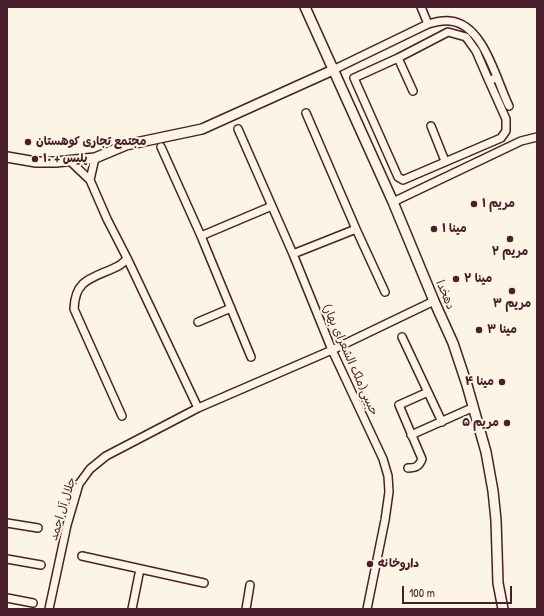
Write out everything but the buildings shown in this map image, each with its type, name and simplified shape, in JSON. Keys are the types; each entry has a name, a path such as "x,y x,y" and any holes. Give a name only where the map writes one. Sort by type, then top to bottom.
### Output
{"street":[{"name":"دهخدا","path":"305,7 393,202 453,343 474,407 486,452 493,491 496,520 498,583 503,609"},
{"path":"421,7 428,24"},
{"path":"7,157 36,162 70,161 96,158 126,145 202,129 334,70 428,24 442,21 451,21 468,27 481,41 509,106"},
{"path":"448,32 466,37 476,51 489,81 506,119 506,131 501,138 403,180 398,177 354,78 398,58 448,32"},
{"path":"398,58 413,90"},
{"path":"489,81 497,78"},
{"path":"306,113 385,292"},
{"path":"431,126 445,161"},
{"name":"حبیبی(ملک الشعرای بهار)","path":"238,129 293,254 332,350 383,459 388,476 389,492 385,520 367,609"},
{"path":"393,202 521,141 537,137"},
{"path":"161,147 201,236 251,357"},
{"path":"90,180 96,158"},
{"path":"70,161 90,180 107,219 198,408"},
{"path":"201,236 272,206"},
{"path":"293,254 356,229"},
{"path":"122,416 74,309 75,295 79,287 88,279 123,264 127,258"},
{"name":"جلال آل احمد","path":"49,609 67,525 80,484 90,468 106,456 198,408 332,350 434,301"},
{"path":"198,322 231,308"},
{"path":"402,337 442,422"},
{"path":"408,468 415,468 420,464 422,459 399,405 428,392"},
{"path":"411,435 474,407"},
{"path":"7,523 38,528"},
{"path":"82,556 204,583"},
{"path":"7,560 42,565"},
{"path":"132,609 140,569"},
{"path":"246,609 250,585"},
{"path":"7,598 33,603"}],"place":[{"name":"مجتمع تجاری کوهستان","path":"28,142"},
{"name":"پلیس + ۱۰","path":"35,159"},
{"name":"مریم ۱","path":"474,204"},
{"name":"مینا ۱","path":"434,229"},
{"name":"مریم ۲","path":"510,239"},
{"name":"مینا ۲","path":"456,279"},
{"name":"مریم ۳","path":"512,291"},
{"name":"مینا ۳","path":"479,330"},
{"name":"مینا ۴","path":"502,382"},
{"name":"مریم ۵","path":"507,423"},
{"name":"داروخانه","path":"370,564"}]}
